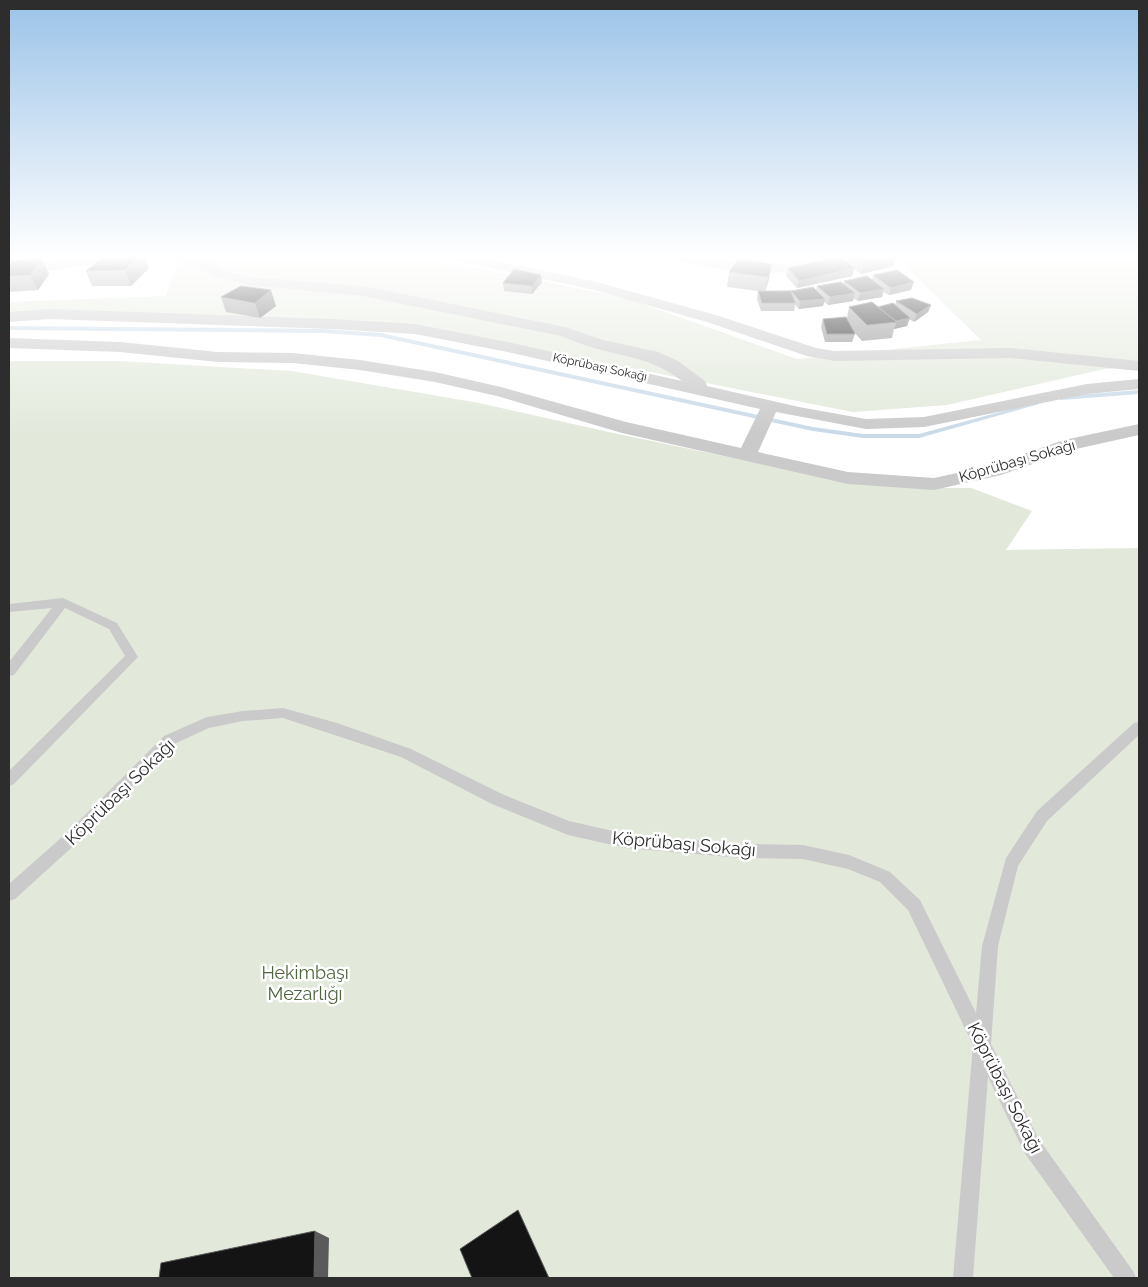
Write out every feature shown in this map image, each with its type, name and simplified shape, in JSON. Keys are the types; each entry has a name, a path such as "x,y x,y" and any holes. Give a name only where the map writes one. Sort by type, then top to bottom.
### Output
{"street":[{"name":"Köprübaşı Sokağı","path":"9,317 42,315"},
{"name":"Köprübaşı Sokağı","path":"89,315 415,329 703,389 769,409 800,412 866,424 924,422 1051,396 1139,384"},
{"path":"482,315 565,332 598,344 658,359 672,365 703,389"},
{"path":"699,315 813,352 835,356 1010,353 1139,366"},
{"name":"Köprübaşı Sokağı","path":"9,343 120,347 218,357 293,358 360,365 435,377 502,392 622,427 750,449 848,478 934,484 994,471 1071,444 1139,430"},
{"path":"750,449 769,409"}],"lane":[{"path":"9,608 63,602 113,626 132,657 9,780"},
{"path":"9,671 63,602"},
{"name":"Köprübaşı Sokağı","path":"9,894 76,836 169,740 206,723 243,716 283,713 406,753 497,799 568,828 626,841 742,850 803,852 849,862 885,877 914,905 1031,1144 1126,1278"},
{"path":"963,1278 990,946 1011,863 1042,816 1139,727"}],"green space":[{"path":"17,315 674,315 797,359 981,340 955,315 1139,315 1139,366 1104,369 947,405 853,412 428,328 268,317"},
{"name":"Hekimbaşı Mezarlığı","path":"9,361 118,361 292,371 479,403 829,478 909,488 971,488 1032,511 1006,550 1139,548 1139,1278 9,1278"}],"building":[{"path":"857,315 888,315 897,322 867,325"},
{"path":"888,315 907,315 910,318 896,321"},
{"path":"846,317 855,334 827,334 823,319"},
{"path":"518,1210 549,1278 472,1278 460,1249"},
{"path":"315,1231 314,1278 159,1278 161,1263"}],"waterway":[{"path":"9,328 323,331 381,335 813,429 863,436 919,436 1036,404"},
{"path":"1061,398 1139,392"}]}
